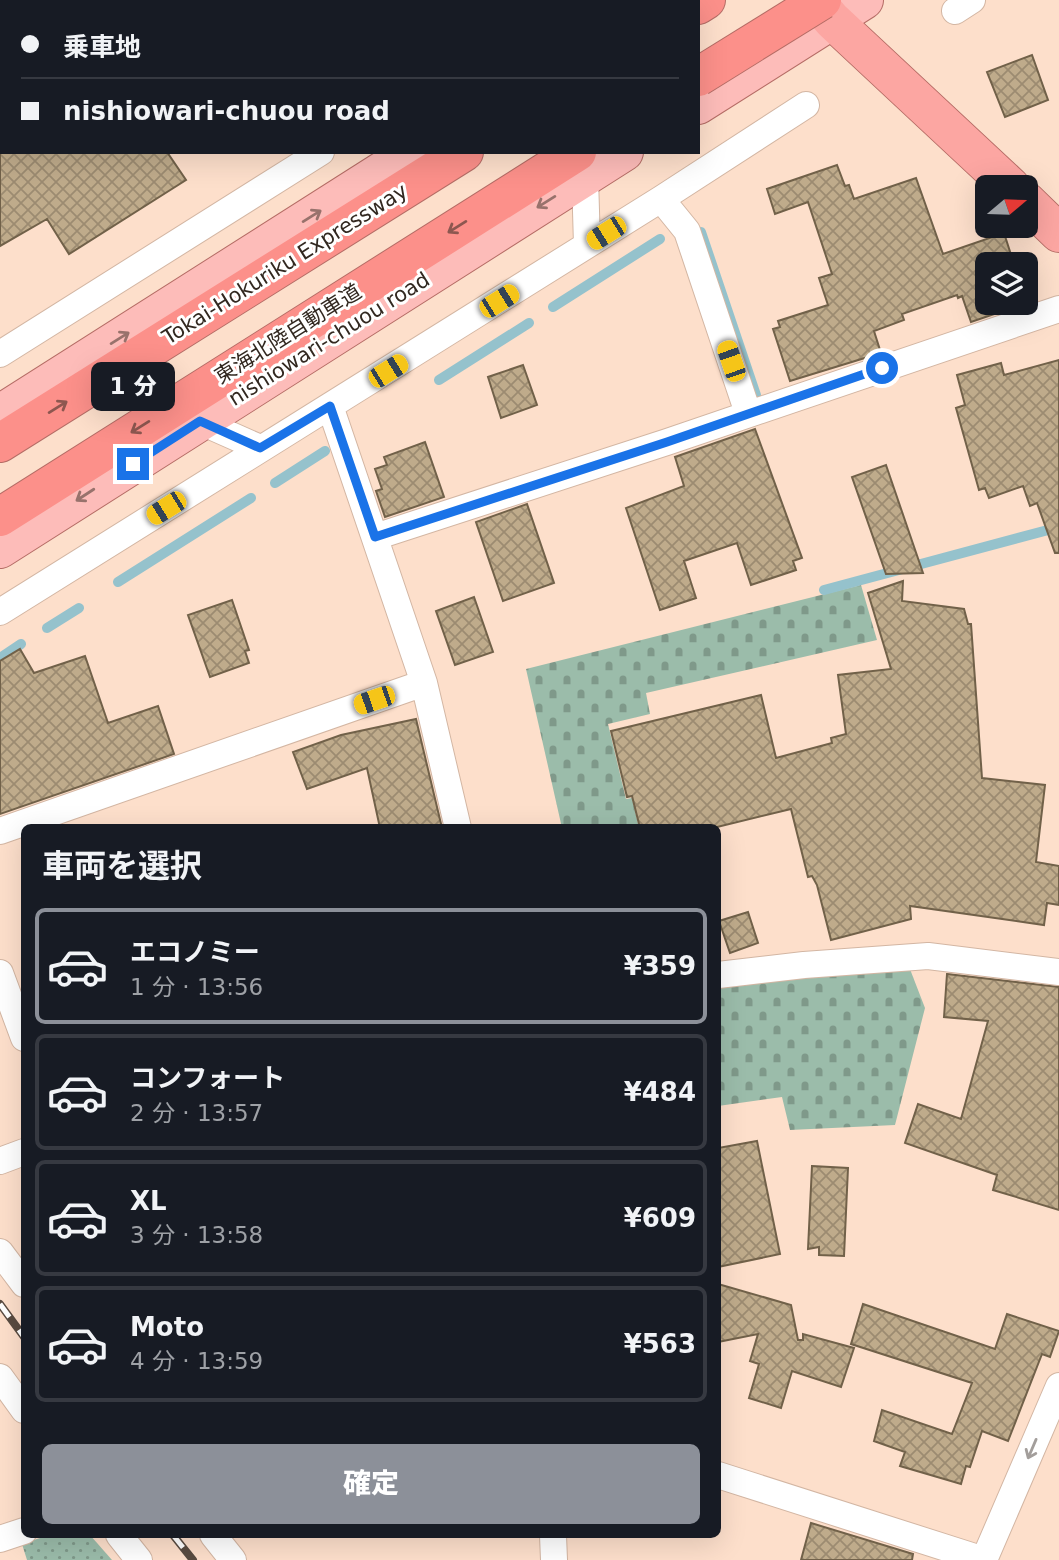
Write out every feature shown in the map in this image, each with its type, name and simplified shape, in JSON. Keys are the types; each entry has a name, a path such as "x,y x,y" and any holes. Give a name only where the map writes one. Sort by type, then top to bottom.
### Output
{"highway":[{"path":"700,76 775,30 824,5 998,175"},
{"name":"Tokai-Hokuriku Expressway","path":"0,443 461,154"},
{"name":"東海北陸自動車道","path":"0,517 581,165"},
{"path":"1038,213 1059,233"}],"main road":[{"path":"700,103 824,5 864,0"},
{"name":"nishiowari-chuou road","path":"0,549 200,421 581,165 617,154"},
{"path":"0,414 394,157"}],"street":[{"path":"0,612 661,199 806,104"},
{"path":"0,354 318,154"},
{"path":"581,165 587,245"},
{"path":"661,199 687,231 748,413"},
{"path":"375,537 1059,309"},
{"path":"330,406 424,683 457,824"},
{"path":"200,421 260,448"},
{"path":"0,831 424,683"},
{"path":"721,975 928,956 1059,972"},
{"path":"0,973 21,1030"},
{"path":"0,1161 21,1153"},
{"path":"0,1252 21,1280"},
{"path":"0,1377 21,1406"},
{"path":"721,1476 984,1560 1059,1386"},
{"path":"0,1539 21,1532"},
{"path":"121,1538 139,1560"},
{"path":"215,1538 233,1560"},
{"path":"553,1538 554,1560"}],"green space":[{"path":"861,585 877,640 646,693 650,714 608,724 626,799 632,798 638,824 561,824 526,669"},
{"path":"908,964 925,1008 895,1125 790,1130 782,1097 721,1106 721,983"},
{"path":"40,1538 93,1538 112,1560 27,1560 22,1544"}],"building":[{"path":"1032,55 1048,100 1005,117 987,72"},
{"path":"0,154 168,154 186,180 69,254 47,219 0,246"},
{"path":"837,165 845,186 849,185 854,199 916,178 943,254 989,238 1006,238 1010,252 975,252 975,315 992,315 971,322 962,296 958,298 957,295 902,314 904,320 874,331 881,353 790,381 773,329 780,327 778,321 828,305 819,278 832,274 808,202 775,214 767,189"},
{"path":"1059,360 1059,553 1055,553 1037,503 1030,506 1023,486 989,498 985,488 979,490 956,408 965,405 957,375 1001,363 1004,375"},
{"path":"523,365 537,405 501,418 488,377"},
{"path":"755,429 802,558 793,561 796,570 751,585 737,543 684,561 696,598 660,610 626,508 684,486 675,457"},
{"path":"425,442 444,497 385,517 376,491 382,489 375,469 387,465 384,457"},
{"path":"886,465 923,573 886,574 852,477"},
{"path":"527,504 554,583 503,601 476,522"},
{"path":"903,581 902,601 964,609 968,624 971,624 982,778 1045,785 1036,862 1059,866 1059,905 1047,903 1044,925 910,906 911,919 831,940 817,885 812,876 808,877 791,809 721,826 639,824 632,796 627,797 611,731 761,695 776,758 832,743 831,738 846,734 838,675 891,669 868,593"},
{"path":"474,597 493,652 455,665 436,611"},
{"path":"232,600 249,650 245,651 249,663 210,677 188,615"},
{"path":"20,649 34,673 85,656 108,723 158,706 174,754 0,814 0,661"},
{"path":"416,719 441,824 379,824 367,768 307,789 293,752 341,735"},
{"path":"748,912 758,943 730,953 721,920"},
{"path":"947,974 1059,987 1059,1210 993,1190 997,1175 905,1143 918,1104 961,1119 988,1021 944,1017"},
{"path":"757,1141 780,1254 721,1266 721,1147"},
{"path":"812,1166 848,1168 844,1256 819,1255 819,1247 808,1249"},
{"path":"721,1285 791,1305 798,1340 803,1340 803,1334 854,1348 841,1387 792,1371 781,1408 749,1398 759,1364 750,1361 758,1334 721,1341"},
{"path":"863,1304 995,1349 1007,1314 1059,1331 1050,1357 1042,1354 1008,1441 982,1431 970,1467 966,1466 961,1484 900,1466 905,1452 874,1441 882,1410 952,1434 972,1383 851,1344"},
{"path":"811,1523 913,1554 912,1560 801,1560"}],"waterway":[{"path":"701,232 756,395"},
{"path":"553,307 660,239"},
{"path":"439,380 529,323"},
{"path":"275,483 325,451"},
{"path":"118,582 251,498"},
{"path":"824,590 1059,527"},
{"path":"47,628 79,608"},
{"path":"0,658 21,644"}],"railway":[{"path":"0,1304 21,1333"},
{"path":"175,1538 193,1560"}],"route":[{"path":"133,464 200,421 260,448 330,406 375,537 667,442 882,368"}]}
